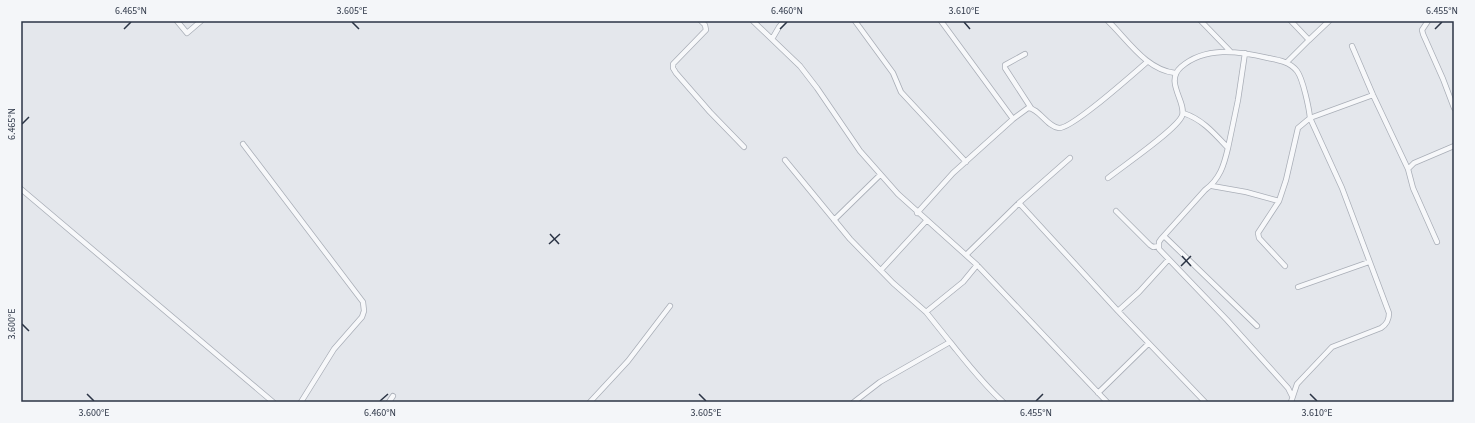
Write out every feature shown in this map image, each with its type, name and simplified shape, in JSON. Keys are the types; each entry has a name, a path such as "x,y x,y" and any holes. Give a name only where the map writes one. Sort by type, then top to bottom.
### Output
{"street":[{"path":"177,21 187,33 200,21"},
{"path":"701,21 705,25 706,30 674,64 673,68 710,112 744,147"},
{"path":"753,21 800,66 860,151 880,175 917,213 927,220 977,265 1107,402"},
{"path":"772,39 784,21"},
{"path":"856,21 893,73 901,92 966,162"},
{"path":"941,21 1013,119"},
{"path":"1108,21 1148,62 1169,73 1175,73"},
{"path":"1201,21 1230,51"},
{"path":"1291,21 1309,40"},
{"path":"1287,62 1329,21"},
{"path":"1428,21 1422,30 1423,34 1452,100 1454,108"},
{"path":"1352,46 1408,169 1413,188 1437,242"},
{"path":"1108,178 1173,128 1181,118 1183,113 1174,77 1175,73 1181,67 1201,56 1230,51 1287,62 1298,72 1309,107 1310,118 1342,188 1389,313 1388,322 1381,328 1332,347 1302,377 1295,387 1291,402"},
{"path":"1246,53 1238,100 1222,169 1212,186 1201,195 1164,236 1159,242 1159,246 1162,253 1168,260 1227,320 1288,388 1292,396"},
{"path":"1025,54 1004,65 1005,68 1031,108 1054,127 1061,128 1069,124 1107,96 1148,62"},
{"path":"1285,266 1259,238 1258,233 1279,201 1286,180 1298,128 1310,118 1373,95"},
{"path":"917,213 953,173 1013,119 1028,108 1031,108"},
{"path":"1183,113 1194,116 1204,123 1228,148"},
{"path":"243,144 363,302 364,311 362,317 334,349 301,402"},
{"path":"1408,169 1414,163 1454,146"},
{"path":"966,255 1019,203 1070,158"},
{"path":"785,160 834,220 881,270 926,312 989,390 1003,402"},
{"path":"834,220 880,175"},
{"path":"1212,186 1246,192 1279,201"},
{"path":"21,189 273,402"},
{"path":"1019,203 1148,344 1205,402"},
{"path":"1116,211 1150,245 1159,246"},
{"path":"881,270 927,220"},
{"path":"1164,236 1257,326"},
{"path":"1118,311 1168,260"},
{"path":"1298,287 1369,262"},
{"path":"926,312 962,282 977,265"},
{"path":"590,402 628,361 670,306"},
{"path":"854,402 880,382 950,342"},
{"path":"1098,393 1148,344"},
{"path":"1288,388 1295,387"},
{"path":"389,402 394,396"}]}
